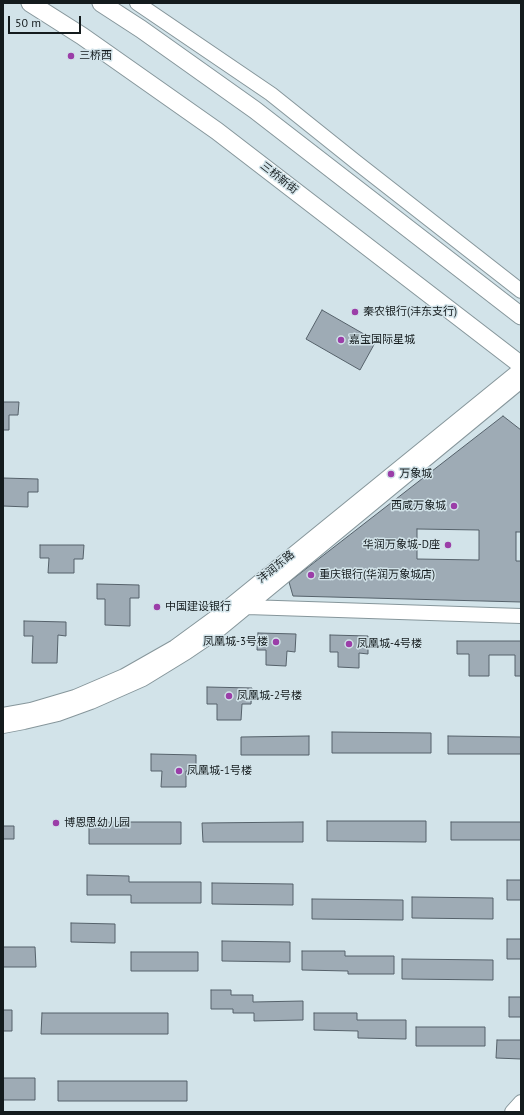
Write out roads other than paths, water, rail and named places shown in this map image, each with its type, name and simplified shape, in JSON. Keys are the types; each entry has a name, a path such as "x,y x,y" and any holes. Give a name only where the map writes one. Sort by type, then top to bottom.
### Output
{"main road":[{"name":"三桥新街","path":"30,3 82,36 217,130 521,365"},
{"path":"101,3 141,29 255,110 521,316"}],"street":[{"path":"138,3 271,94 521,291"},
{"name":"沣润东路","path":"3,716 31,710 75,697 124,676 175,647 216,617 521,369"},
{"name":"沣润东路","path":"3,726 58,714 91,702 143,679 187,652 215,633 521,381"},
{"path":"247,607 521,616"},
{"path":"512,1112 521,1102"}],"place":[{"name":"三桥西","path":"71,56"},
{"name":"秦农银行(沣东支行)","path":"355,312"},
{"name":"嘉宝国际星城","path":"341,340"},
{"name":"万象城","path":"391,474"},
{"name":"西咸万象城","path":"454,506"},
{"name":"华润万象城-D座","path":"448,545"},
{"name":"重庆银行(华润万象城店)","path":"311,575"},
{"name":"中国建设银行","path":"157,607"},
{"name":"凤凰城-3号楼","path":"276,642"},
{"name":"凤凰城-4号楼","path":"349,644"},
{"name":"凤凰城-2号楼","path":"229,696"},
{"name":"凤凰城-1号楼","path":"179,771"},
{"name":"博恩思幼儿园","path":"56,823"}]}
